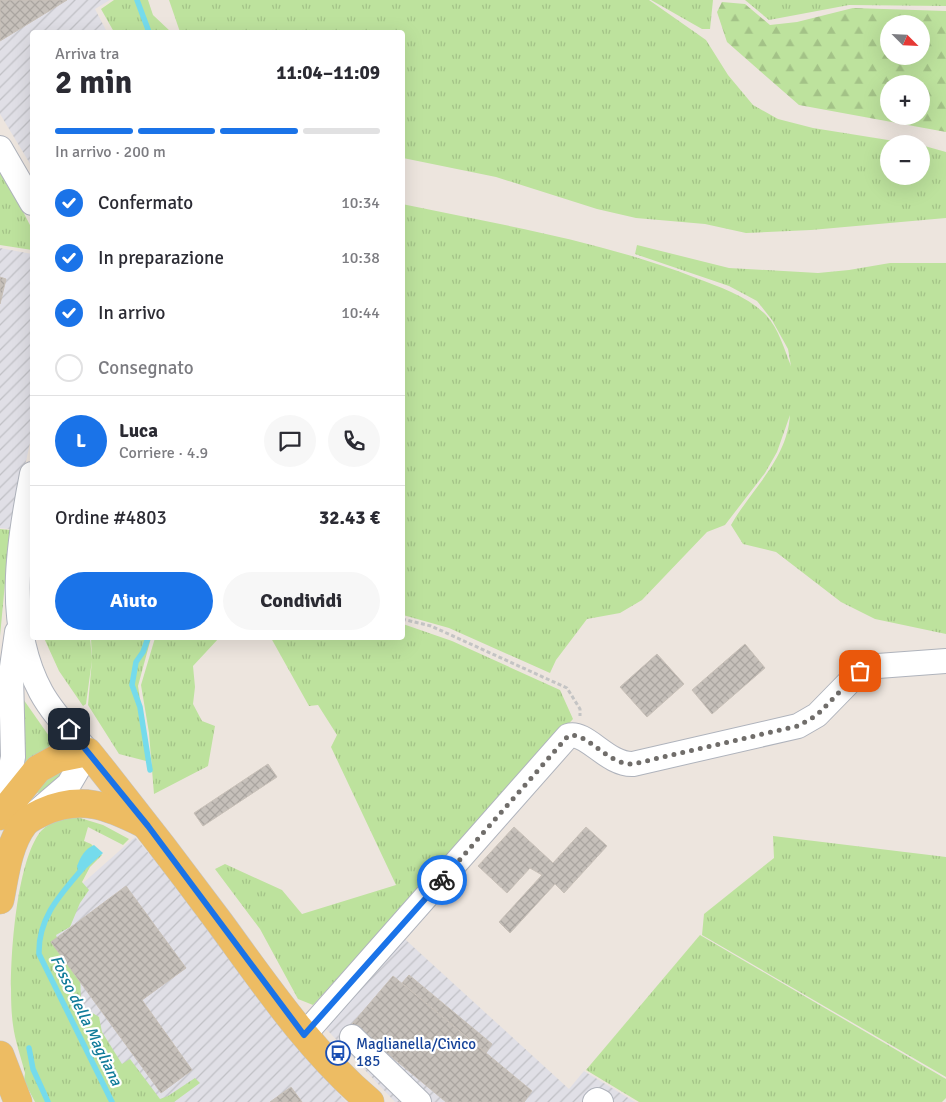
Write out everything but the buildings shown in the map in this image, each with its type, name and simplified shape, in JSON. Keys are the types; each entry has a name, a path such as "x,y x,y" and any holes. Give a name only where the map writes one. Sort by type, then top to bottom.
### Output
{"main road":[{"path":"0,900 14,844 10,816 38,769 58,758 88,752 148,826 304,1035 342,1078 370,1102"},
{"path":"10,816 62,806 94,804 117,810 148,826"},
{"path":"0,1055 18,1102"}],"street":[{"path":"0,148 30,199"},
{"path":"10,816 13,757 12,674 20,616 19,560 30,487"},
{"path":"20,616 27,654 40,691 88,752"},
{"path":"304,1035 568,736 574,734 581,737 615,761 622,764 633,764 798,726 817,715 860,671 878,666 946,661"},
{"path":"352,1037 419,1102"},
{"path":"595,1102 597,1100 601,1102"}],"path":[{"path":"405,620 431,626 567,688 580,709 581,737"}],"shaded area":[{"path":"0,0 110,0 95,9 106,30 30,30 30,164 0,114"},
{"path":"0,248 30,254 30,443 11,529 0,528"},
{"path":"135,837 160,867 277,1023 346,1102 142,1102 50,956 49,932 74,891"},
{"path":"396,931 569,1089 584,1071 635,1102 395,1102 315,1017"}],"green space":[{"path":"114,0 148,0 153,15 169,30 113,30 101,9"},
{"path":"169,0 649,0 706,40 728,75 753,105 778,119 813,128 880,139 880,185 930,185 930,148 946,152 946,218 811,230 746,233 705,224 636,218 597,209 496,177 405,158 405,30 179,30"},
{"path":"651,0 713,0 710,29 702,29"},
{"path":"745,0 946,0 946,6 849,5 769,20"},
{"path":"722,2 745,4 770,25 797,22 853,8 946,11 946,132 908,125 930,125 930,75 880,75 880,120 799,105 727,42 717,12"},
{"path":"0,167 30,225 30,250 0,245"},
{"path":"405,205 588,244 660,265 724,289 742,297 766,315 778,333 791,366 788,349 772,320 757,301 729,286 635,254 637,245 729,268 818,273 890,263 946,263 946,634 875,619 841,602 776,552 743,544 731,525 776,460 787,431 790,415 777,452 765,473 725,525 707,532 642,600 620,613 587,619 556,660 550,673 449,628 405,616"},
{"path":"0,529 10,530 0,636"},
{"path":"405,625 452,641 560,690 573,719 313,1005 298,999 260,929 215,869 225,864 282,890 302,914 396,885 331,747 337,735 318,705 309,706 272,640 405,640"},
{"path":"45,640 90,640 92,659 91,640 150,640 138,686 150,762 119,754 88,705 92,660 86,704 83,706 59,671"},
{"path":"154,640 217,640 193,666 195,687 193,704 202,721 215,726 208,766 154,794 149,733 141,685"},
{"path":"21,696 56,746 23,775"},
{"path":"63,770 66,773 41,792 34,794 40,781"},
{"path":"77,817 103,825 129,839 123,845 88,827 84,841 91,844 102,855 90,867 82,882 89,890 80,903 70,927 56,935 80,970 81,1006 99,1017 102,1032 122,1064 130,1059 160,1099 168,1096 195,1078 200,1083 174,1102 35,1102 24,1081 25,1073 14,1031 11,1006 12,954 19,894 32,845 42,830 54,822"},
{"path":"773,836 946,857 946,1077 702,935 704,914 774,858"},
{"path":"700,935 946,1079 946,1098 942,1102 639,1102 586,1070"}],"water":[{"path":"94,845 103,853 79,875 77,866 80,859"}],"waterway":[{"name":"Fosso della Magliana","path":"137,0 148,30"},
{"name":"Fosso della Magliana","path":"147,640 143,652 136,662 132,685 140,707 150,770"},
{"name":"Fosso della Magliana","path":"83,868 52,907 42,929 39,954 112,1102"},
{"path":"29,1048 33,1069 48,1102"}],"way so far":[{"path":"442,880 568,736 574,734 581,737 615,761 622,764 633,764 798,726 817,715 847,682 860,671"}],"place":[{"name":"Maglianella/Civico 185","path":"338,1053"}],"route":[{"path":"69,729 148,826 304,1035 442,880"}]}
